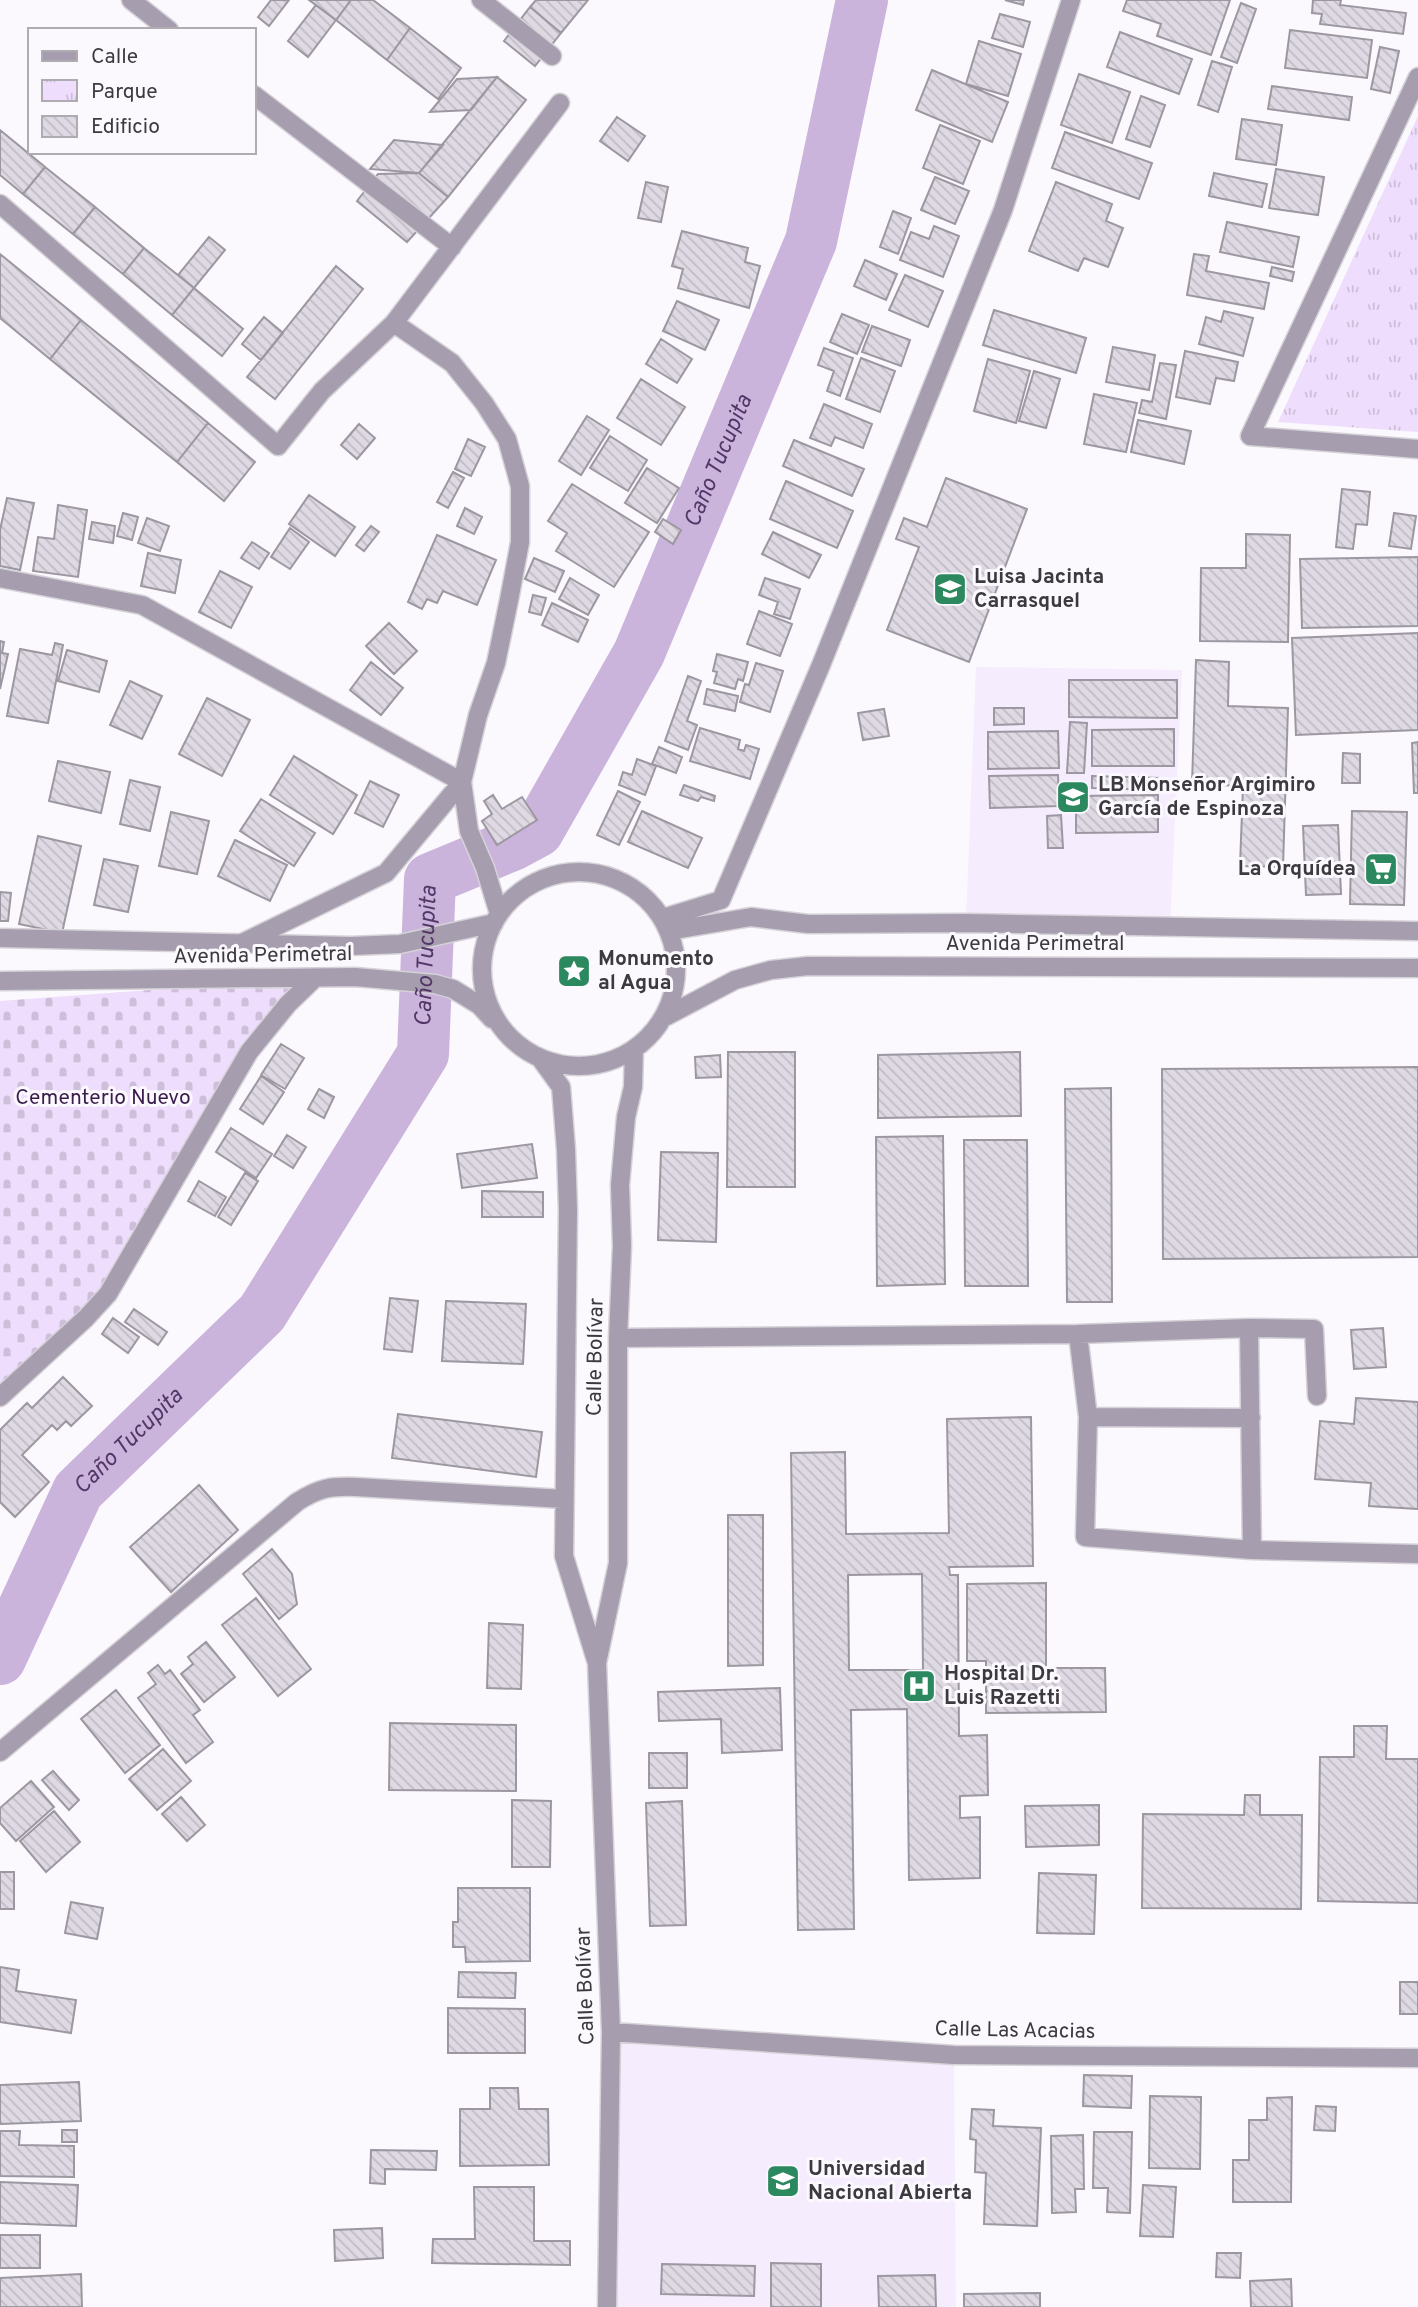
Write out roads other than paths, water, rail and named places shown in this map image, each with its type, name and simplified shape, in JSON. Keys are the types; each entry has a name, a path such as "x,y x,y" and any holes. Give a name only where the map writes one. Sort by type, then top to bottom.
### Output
{"street":[{"path":"131,0 166,28"},
{"path":"481,0 552,56"},
{"path":"666,925 722,900 821,665 1003,210 1071,0"},
{"path":"1418,77 1250,436 1418,449"},
{"path":"256,96 452,247"},
{"path":"0,204 278,446 322,391 394,323 560,103"},
{"path":"394,323 452,363 484,403 507,439 520,486 520,542 509,600 496,663 478,715 462,782 469,831 485,867 496,919"},
{"path":"0,578 142,605 462,782"},
{"path":"240,944 386,873 462,782"},
{"path":"591,872 624,882 639,892 666,925 676,960 674,990 663,1018 650,1035 634,1049 612,1061 588,1066 564,1065 540,1058 523,1048 508,1036 496,1019 483,982 486,942 496,919 517,894 539,880 556,874 591,872"},
{"name":"Avenida Perimetral","path":"666,925 751,917 807,923 966,923 1418,932"},
{"name":"Avenida Perimetral","path":"0,938 351,946 400,944 496,919"},
{"name":"Avenida Perimetral","path":"663,1018 735,980 771,970 808,966 1418,968"},
{"name":"Avenida Perimetral","path":"0,981 355,977 435,984 453,989 479,1005 508,1036"},
{"path":"0,1397 86,1318 108,1294 249,1052 288,1004 315,978"},
{"name":"Calle Bolívar","path":"607,2307 611,2032 597,1663 618,1563 618,1338 622,1148 633,1087 634,1049"},
{"name":"Calle Bolívar","path":"540,1058 561,1087 566,1150 568,1210 564,1556 597,1663"},
{"path":"1249,1328 1252,1550"},
{"path":"618,1338 1314,1329 1317,1396"},
{"path":"1078,1334 1088,1417 1085,1538 1252,1550 1418,1554"},
{"path":"1088,1417 1251,1418"},
{"path":"0,1752 297,1502 315,1490 332,1486 563,1499"},
{"name":"Calle Las Acacias","path":"611,2032 954,2055 1418,2058"}],"waterway":[{"name":"Caño Tucupita","path":"0,1659 78,1491 262,1313 423,1054 430,879 512,845 538,831 639,653 811,241 862,0"}],"place":[{"name":"Luisa Jacinta Carrasquel","path":"950,589"},
{"name":"LB Monseñor Argimiro García de Espinoza","path":"1073,797"},
{"name":"La Orquídea","path":"1381,869"},
{"name":"Monumento al Agua","path":"574,971"},
{"name":"Hospital Dr. Luis Razetti","path":"919,1686"},
{"name":"Universidad Nacional Abierta","path":"783,2181"}],"park label":[{"name":"Cementerio Nuevo","path":"103,1098"}]}
